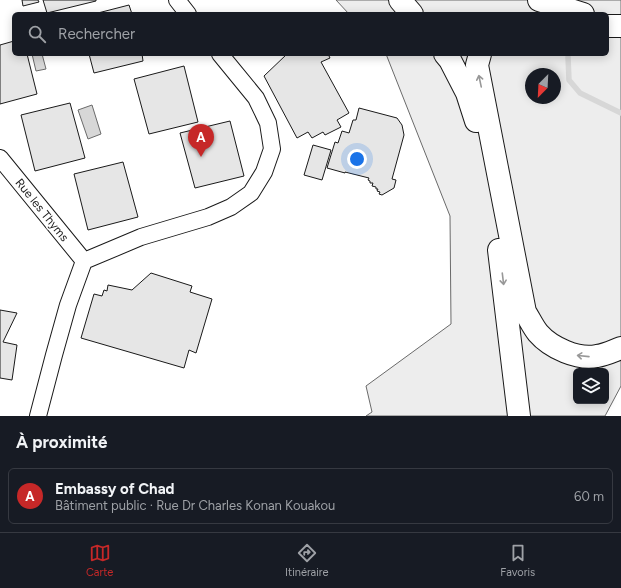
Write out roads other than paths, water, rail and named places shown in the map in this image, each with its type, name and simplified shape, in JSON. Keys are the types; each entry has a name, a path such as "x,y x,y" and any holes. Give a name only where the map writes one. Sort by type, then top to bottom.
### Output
{"main road":[{"path":"400,0 410,12"},
{"path":"539,0 577,12"},
{"path":"609,18 621,21"},
{"path":"609,26 621,26"},
{"path":"447,56 467,93 479,131 500,252 519,416"},
{"path":"479,56 477,64 525,312 537,333 549,343 564,351 580,356 597,356 621,348"}],"street":[{"path":"177,0 186,12"},
{"path":"38,416 68,306 84,261 141,237 208,217 231,207 251,193 264,172 272,148 268,123 256,98 222,56"},
{"name":"Rue les Thyms","path":"0,158 84,261"}],"waterway":[{"path":"568,57 569,80 580,93 621,113"}],"place":[{"name":"Embassy of Chad","path":"201,157"}]}
